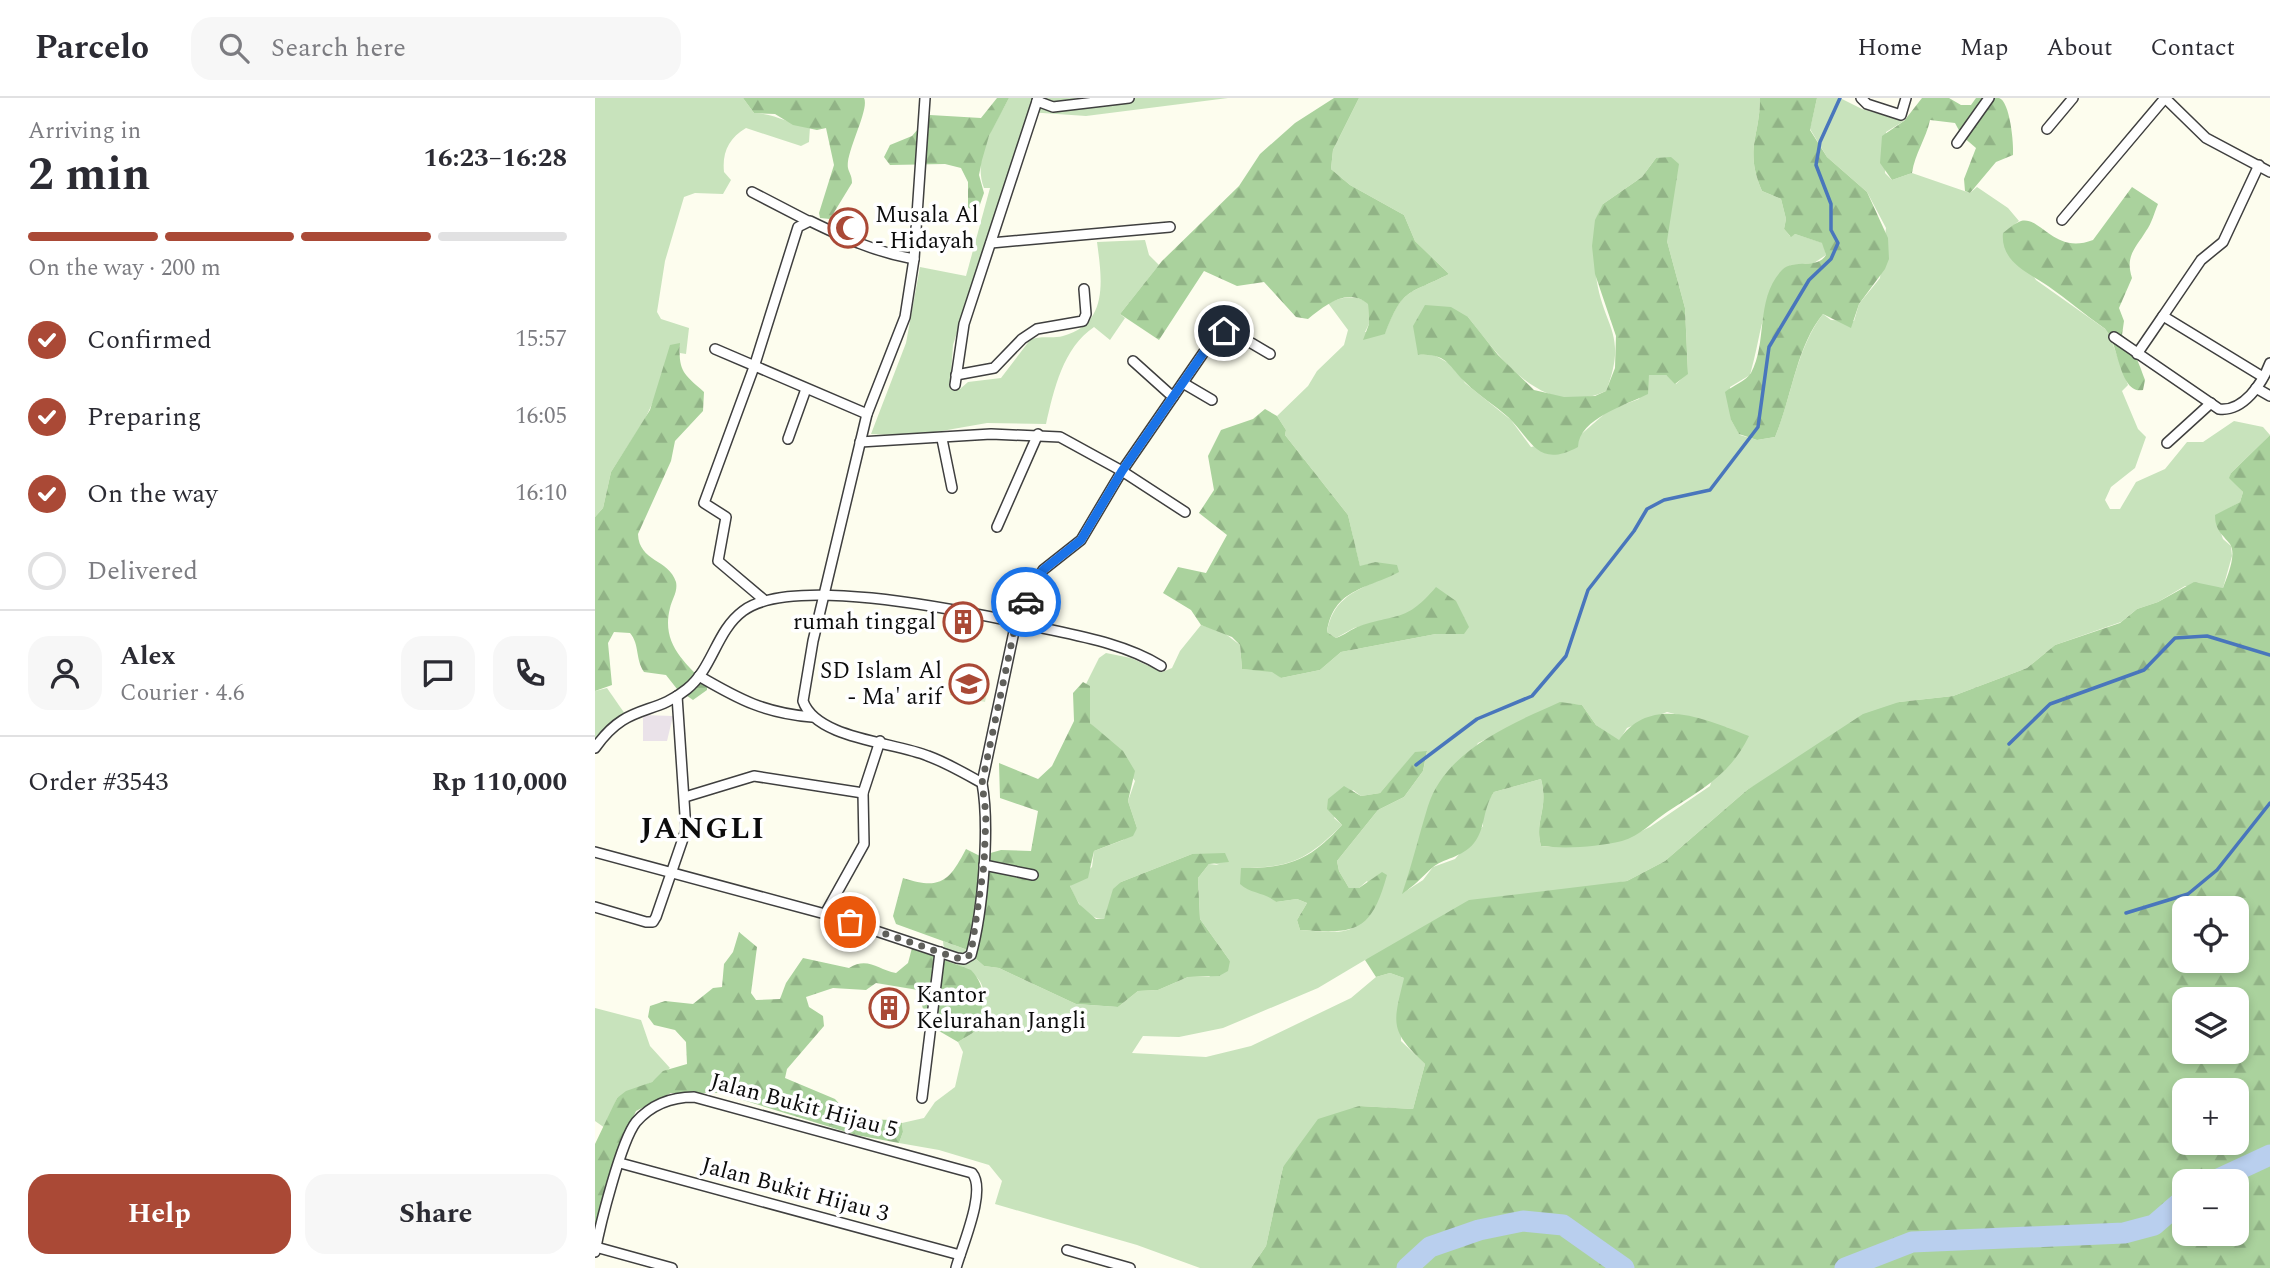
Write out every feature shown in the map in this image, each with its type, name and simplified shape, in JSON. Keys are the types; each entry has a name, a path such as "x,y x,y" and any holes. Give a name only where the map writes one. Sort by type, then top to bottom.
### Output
{"street":[{"path":"812,717 803,701 803,689 824,596 867,414 905,317 914,259 925,98"},
{"path":"1084,289 1086,314 1083,321 1037,329 994,368 955,380 964,324 1038,100 1053,107 1129,98"},
{"path":"1861,98 1867,104 1901,116 1906,98"},
{"path":"1957,143 1989,98"},
{"path":"2047,129 2073,98"},
{"path":"2062,220 2166,98 2206,138 2270,172"},
{"path":"2137,354 2201,260 2223,242 2259,165"},
{"path":"753,192 870,249 914,259"},
{"path":"763,600 718,561 727,520 725,515 703,503 754,367 798,227 810,221"},
{"path":"991,243 1170,227"},
{"path":"2163,316 2263,377"},
{"path":"595,852 825,914 940,953 964,959 971,954 984,865 986,814 982,783 1016,622 1043,570 1081,540 1122,471 1215,336 1224,331 1236,334 1270,354"},
{"path":"2114,337 2219,409 2231,409 2256,388 2270,363"},
{"path":"715,349 867,414"},
{"path":"1133,361 1173,397"},
{"path":"1183,383 1212,400"},
{"path":"2256,388 2270,397"},
{"path":"787,439 806,389"},
{"path":"2167,443 2211,403"},
{"path":"860,442 991,434 1038,434 1072,442 1185,512"},
{"path":"997,527 1038,434"},
{"path":"942,439 944,465 952,488"},
{"path":"595,748 604,734 627,715 677,696 699,676 731,621 763,600 824,596 874,597 1016,622 1114,645 1138,653 1161,666"},
{"path":"699,676 744,702 765,710 812,717 837,732 927,755 982,783"},
{"path":"595,907 653,922 685,836 685,797 677,696"},
{"path":"825,914 865,844 863,793 880,741"},
{"path":"685,797 754,776 863,793"},
{"path":"984,865 1033,874"},
{"path":"922,1098 940,953"},
{"name":"Jalan Bukit Hijau 5","path":"595,1250 620,1163 635,1124 666,1101 679,1097 694,1097 964,1168 977,1179 978,1195 960,1255"},
{"name":"Jalan Bukit Hijau 3","path":"620,1163 960,1255"},
{"path":"595,1250 672,1268"},
{"path":"1067,1250 1130,1268"},
{"path":"956,1268 960,1255"}],"shaded area":[{"path":"643,715 673,716 667,741 643,741"}],"green space":[{"path":"595,98 743,98 754,113 810,127 809,142 801,146 746,128 735,136 726,152 724,172 731,180 723,194 695,193 684,197 665,261 657,312 661,319 689,328 686,354 680,353 680,344 645,419 611,472 603,508 595,517"},
{"path":"743,98 864,98 864,111 848,161 852,183 830,219 820,218 819,213 834,165 826,128 817,130 793,125 775,114 754,113"},
{"path":"997,98 1009,98 989,136 982,160 979,175 984,193 978,210 968,208 968,182 961,168 945,164 890,165 884,157 890,145 912,136 930,115 981,118"},
{"path":"1009,98 1228,98 1086,116 1028,112 953,345 950,389 960,389 968,382 1001,378 1030,340 1063,336 1078,330 1088,321 1095,311 1101,285 1097,242 1145,240 1149,255 1159,265 1120,314 1125,318 1110,340 1094,327 1075,346 1061,370 1046,424 987,423 913,436 871,434 906,343 920,267 966,276 990,188 984,188 981,176 983,153"},
{"path":"1334,98 1359,98 1333,150 1331,169 1350,185 1404,215 1415,241 1449,274 1408,294 1397,308 1385,334 1363,340 1369,324 1368,304 1360,299 1352,297 1337,300 1308,319 1296,317 1264,282 1237,286 1204,271 1159,340 1120,314 1162,261 1239,186 1260,154 1295,123"},
{"path":"1359,98 1760,98 1753,153 1762,191 1781,199 1786,219 1784,229 1790,236 1795,234 1823,243 1826,255 1814,263 1791,265 1773,291 1768,304 1750,375 1730,387 1731,420 1740,435 1757,440 1775,437 1800,357 1823,314 1831,320 1854,321 1859,304 1880,278 1886,228 1867,192 1827,157 1810,129 1817,98 1840,98 1862,109 1904,121 1886,132 1885,173 1892,180 1912,173 1970,193 1977,187 2008,208 2019,221 2005,232 2036,280 2108,331 2128,385 2122,391 2138,429 2146,437 2135,468 2111,487 2105,500 2110,509 2120,509 2136,482 2165,469 2187,442 2203,442 2234,421 2263,427 2270,435 2231,473 2230,478 2243,492 2240,502 2215,516 2223,539 2231,546 2232,556 2223,588 2185,586 2158,602 2137,609 2121,622 2055,645 2027,668 1953,696 1899,702 1747,790 1665,861 1627,881 1571,890 1365,960 1318,988 1223,1028 1179,1037 1143,1036 1132,1053 1206,1057 1251,1046 1351,998 1376,977 1390,973 1404,978 1401,1041 1425,1064 1413,1109 1359,1106 1283,1167 1266,1246 1251,1268 1200,1268 1137,1245 995,1204 1002,1181 989,1165 939,1150 899,1143 903,1132 902,1123 924,1118 935,1102 955,1087 963,1052 958,1042 976,1031 983,1003 984,993 978,978 945,960 943,941 965,949 984,966 999,968 1076,1004 1118,1007 1138,991 1158,990 1188,977 1209,977 1230,961 1200,919 1198,878 1209,864 1219,865 1192,854 1121,882 1104,919 1087,913 1070,886 1092,867 1094,851 1123,840 1137,828 1128,801 1135,781 1105,738 1090,723 1090,687 1086,684 1099,658 1106,653 1131,658 1162,672 1172,668 1180,651 1201,625 1223,632 1240,645 1242,669 1273,671 1281,678 1320,670 1341,652 1436,634 1464,634 1422,604 1405,615 1354,628 1336,638 1327,632 1333,613 1344,599 1377,581 1375,562 1360,567 1348,515 1285,435 1286,430 1277,416 1344,345 1348,330 1328,303 1348,297 1363,300 1368,303 1369,324 1365,332 1385,333 1397,307 1408,294 1449,274 1415,241 1404,215 1350,185 1331,169 1333,150","holes":["1656,158 1667,241 1685,308 1688,373 1676,384 1666,375 1649,375 1639,399 1609,410 1578,437 1531,447 1511,420 1465,383 1454,366 1434,355 1418,355 1468,317 1510,367 1544,392 1563,398 1583,398 1606,391 1615,355 1615,342 1603,307 1595,267 1603,204 1642,177","1560,703 1582,705 1596,725 1619,741 1627,728 1667,712 1728,728 1710,786 1650,827 1623,840 1541,846 1541,779 1494,792 1483,808 1483,826 1455,859 1433,867 1423,880 1403,893 1421,838 1478,743","1427,752 1423,771 1404,797 1378,810 1337,861 1339,871 1349,888 1359,888 1367,881 1378,897 1371,910 1364,920 1348,930 1300,930 1297,920 1307,903 1297,899 1276,902 1241,868 1285,864 1308,854 1342,825 1334,818 1353,790 1361,796 1380,793 1415,753"]},
{"path":"1760,98 1817,98 1810,130 1827,157 1867,192 1888,238 1889,259 1885,269 1859,304 1851,328 1823,314 1800,357 1775,437 1757,440 1739,434 1731,420 1725,392 1751,373 1759,348 1768,294 1782,270 1793,265 1817,262 1826,255 1822,243 1795,234 1791,237 1784,229 1786,219 1781,199 1762,191 1753,153"},
{"path":"1922,98 1949,98 1961,105 1971,105 1976,98 1999,98 2009,114 2013,155 1996,162 1970,193 1965,191 1964,179 1976,148 1962,136 1955,123 1930,120 1912,173 1892,180 1880,163 1882,136 1904,121"},
{"path":"1671,157 1679,164 1667,241 1685,308 1688,374 1675,384 1666,375 1649,375 1648,394 1595,420 1580,437 1578,447 1553,455 1544,453 1530,442 1508,417 1471,388 1442,358 1418,355 1413,326 1425,305 1451,307 1468,317 1498,355 1534,390 1564,397 1595,396 1606,391 1615,368 1616,336 1595,274 1592,246 1595,220 1603,204 1642,177 1656,158"},
{"path":"2132,187 2158,204 2150,225 2130,258 2132,278 2119,308 2124,321 2122,335 2145,380 2143,390 2128,384 2113,343 2104,328 2017,266 2006,252 2003,243 2003,233 2021,221 2035,224 2068,243 2093,240"},
{"path":"680,343 681,367 704,392 703,411 675,441 671,461 638,534 643,550 667,569 676,582 668,620 669,632 677,651 707,685 707,690 693,700 677,689 666,675 644,672 630,633 614,632 608,643 612,685 595,691 595,517 603,508 611,472 650,410 670,345"},
{"path":"1265,409 1277,416 1286,430 1285,435 1348,515 1360,566 1375,562 1397,565 1399,572 1353,592 1344,599 1336,607 1327,632 1336,638 1360,626 1401,615 1417,606 1436,587 1456,601 1469,627 1464,634 1436,634 1341,652 1320,670 1281,678 1272,672 1242,669 1240,645 1232,637 1201,625 1191,610 1163,593 1178,567 1206,573 1227,535 1199,513 1214,490 1208,456 1221,430 1253,419"},
{"path":"2270,435 2270,1268 1251,1268 1266,1246 1283,1167 1318,1119 1359,1106 1413,1109 1425,1064 1405,1043 1397,1026 1396,1016 1404,978 1390,973 1376,977 1365,960 1469,900 1627,881 1665,861 1747,790 1863,714 1899,702 1953,696 2027,668 2055,645 2120,623 2137,609 2158,602 2194,582 2223,588 2231,566 2232,549 2218,528 2215,515 2240,502 2243,492 2229,478"},
{"path":"1083,682 1090,686 1090,723 1123,751 1135,771 1128,801 1137,828 1133,836 1094,851 1088,878 1070,886 1079,904 1096,919 1104,919 1113,889 1121,882 1192,854 1225,853 1229,862 1209,864 1198,878 1200,919 1230,961 1228,971 1219,976 1188,977 1158,990 1138,991 1118,1007 1076,1004 999,968 984,966 965,949 896,924 893,916 903,878 926,883 942,880 954,869 966,849 980,856 1001,850 1031,851 1038,811 1000,798 999,763 1038,779 1052,766 1074,721 1073,693"},
{"path":"951,686 987,692 985,702 950,695"},
{"path":"607,688 625,714 595,740 595,691"},
{"path":"1560,702 1582,705 1596,725 1619,740 1632,726 1646,718 1662,714 1697,718 1749,736 1733,761 1714,780 1640,832 1622,841 1581,847 1541,846 1541,779 1494,792 1487,805 1481,831 1474,843 1464,852 1436,865 1402,894 1428,806 1449,769 1482,741"},
{"path":"1427,751 1423,771 1404,797 1378,810 1337,861 1339,871 1349,888 1359,888 1382,872 1387,875 1374,909 1358,926 1335,931 1300,930 1297,920 1307,903 1297,899 1276,902 1240,884 1241,868 1272,866 1297,860 1330,837 1342,825 1327,809 1328,799 1344,786 1361,796 1380,793 1415,752"},
{"path":"739,932 757,947 751,993 756,1000 780,999 786,983 803,958 849,968 862,963 896,973 908,963 912,948 971,970 977,977 983,999 976,1031 958,1042 927,1024 918,990 876,983 866,990 833,988 806,997 809,1007 823,1016 824,1026 787,1069 785,1078 835,1099 853,1119 894,1120 902,1123 903,1132 899,1143 856,1135 720,1093 671,1093 636,1111 620,1146 595,1237 595,1144 617,1098 626,1091 652,1082 663,1071 687,1064 686,1042 675,1030 654,1025 648,1017 650,1006 665,1001 693,1004 713,988 722,987 724,964 733,952"},
{"path":"595,1008 641,1020 650,1046 670,1068 652,1082 617,1098 605,1128 595,1121"}],"waterway":[{"path":"1416,765 1477,719 1532,696 1566,656 1588,590 1634,531 1647,509 1664,500 1710,490 1758,427 1769,347 1809,280 1831,259 1838,243 1831,230 1831,204 1816,165 1820,142 1840,98"},
{"path":"2009,744 2050,704 2144,670 2175,638 2207,636 2270,655"},
{"path":"2126,913 2188,894 2217,870 2270,803"},
{"path":"2240,1169 2270,1155"},
{"path":"1845,1268 1912,1242 2124,1233 2154,1225 2172,1209"},
{"path":"1407,1268 1430,1247 1479,1230 1523,1221 1563,1225 1624,1268"}],"way so far":[{"path":"850,922 957,958 964,959 971,954 984,865 984,766 1000,707 1016,622 1026,602"}],"place":[{"name":"Musala Al - Hidayah","path":"848,228"},
{"name":"rumah tinggal","path":"963,622"},
{"name":"SD Islam Al - Ma' arif","path":"969,684"},
{"name":"Kantor Kelurahan Jangli","path":"889,1008"}],"district":[{"name":"JANGLI","path":"703,829"}],"route":[{"path":"1026,602 1043,570 1081,540 1122,471 1215,336 1224,331"}]}
